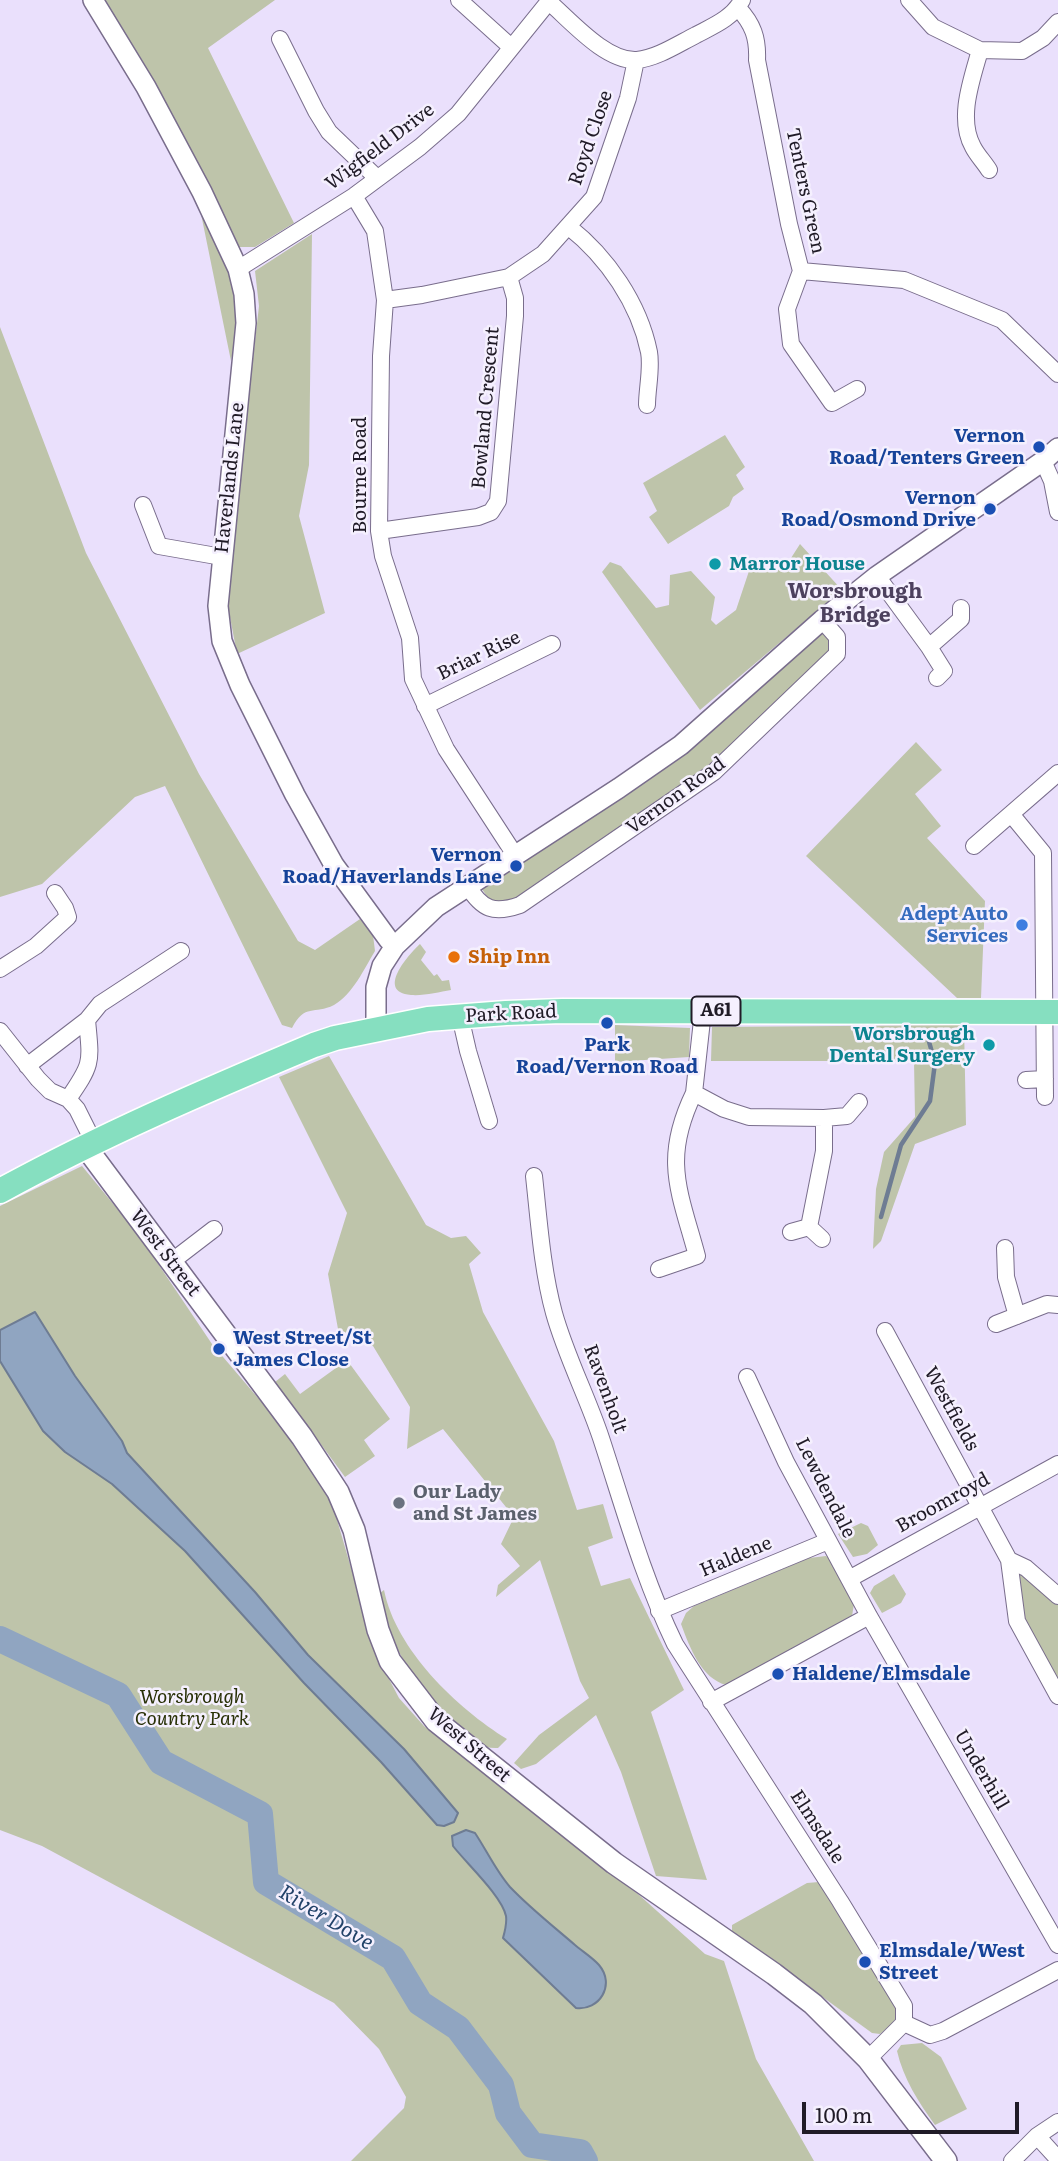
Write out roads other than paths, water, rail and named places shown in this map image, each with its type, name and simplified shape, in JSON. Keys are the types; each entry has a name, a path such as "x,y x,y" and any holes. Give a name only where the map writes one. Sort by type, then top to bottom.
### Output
{"highway":[{"name":"Park Road","path":"0,1191 151,1113 314,1045 376,1028 460,1016 562,1011 1052,1012"}],"main road":[{"name":"West Street","path":"89,1143 171,1262 302,1437 338,1492 354,1530 378,1630 390,1661 436,1721 624,1871 813,2004 868,2059 946,2161"}],"street":[{"name":"Haverlands Lane","path":"93,0 146,87 202,192 238,269 244,294 246,323 218,606 222,641 240,685 334,864 395,946"},
{"path":"459,0 511,47"},
{"path":"909,0 933,27 980,50 1022,51 1043,38 1058,22"},
{"name":"Wigfield Drive","path":"238,269 354,196 420,148 458,114 550,1"},
{"path":"550,1 595,43 617,56 636,60 659,54 726,19 740,4"},
{"name":"Tenters Green","path":"740,4 754,28 758,42 757,60 789,224 801,271 904,279 1002,320 1058,374"},
{"path":"280,39 329,132 377,178"},
{"path":"980,50 968,94 966,123 972,145 989,170"},
{"name":"Royd Close","path":"385,300 509,277 543,254 594,197 628,98 636,60"},
{"name":"Bourne Road","path":"354,196 375,231 385,300 381,356 379,531 383,556 410,638 413,679 446,748 515,855"},
{"path":"569,227 581,236 615,274 636,313 649,353 647,405"},
{"path":"801,271 787,309 791,344 832,403 857,388"},
{"name":"Bowland Crescent","path":"379,531 478,517 491,512 498,501 515,316 515,298 509,277"},
{"path":"1051,455 1052,481 1058,512"},
{"name":"Vernon Road","path":"376,1028 376,987 382,966 395,946 436,907 681,745 822,620 877,576 1051,455"},
{"path":"143,505 159,546 222,558"},
{"path":"877,576 944,671 937,678"},
{"path":"929,647 961,619 961,608"},
{"name":"Vernon Road","path":"467,885 488,908 502,912 520,905 714,772 837,654 837,636 822,620"},
{"name":"Briar Rise","path":"425,706 552,644"},
{"path":"974,846 1058,773"},
{"path":"1011,814 1044,853 1052,1012 1045,1097"},
{"path":"1044,853 1058,843"},
{"path":"0,969 36,946 68,917 55,893"},
{"path":"27,1066 87,1020 100,1004 181,951"},
{"path":"659,1269 700,1264 675,1178 676,1142 694,1093 703,1011"},
{"path":"460,1016 489,1121"},
{"path":"68,1099 89,1067 91,1053 87,1020"},
{"path":"0,1031 50,1091 68,1099 77,1109 89,1143"},
{"path":"1026,1080 1045,1079"},
{"path":"694,1093 724,1109 749,1117 824,1118 847,1115 859,1102"},
{"path":"809,1227 824,1152 824,1118"},
{"name":"Ravenholt","path":"534,1176 544,1264 554,1314 600,1435 647,1582 659,1611"},
{"path":"791,1232 809,1227"},
{"path":"809,1227 822,1239"},
{"path":"171,1262 214,1229"},
{"path":"1005,1248 1006,1277 1017,1316"},
{"path":"996,1324 1047,1304 1058,1305"},
{"name":"Westfields","path":"885,1331 1009,1560"},
{"name":"Lewdendale","path":"747,1377 786,1462 869,1616"},
{"name":"Broomroyd","path":"849,1579 1058,1464"},
{"name":"Haldene","path":"659,1611 828,1542"},
{"path":"1009,1560 1026,1568 1058,1596"},
{"path":"1009,1560 1017,1621 1058,1696"},
{"name":"Elmsdale","path":"659,1611 675,1644 904,2006 904,2023"},
{"path":"711,1702 869,1616"},
{"name":"Underhill","path":"869,1616 1058,1944"},
{"path":"868,2059 904,2023 930,2035 943,2031 1058,1970"},
{"path":"1012,2161 1037,2136 1058,2122"},
{"path":"1037,2136 1058,2159"}],"water":[{"path":"35,1312 75,1376 122,1441 127,1453 255,1592 308,1655 404,1749 458,1813 454,1822 444,1826 437,1825 185,1551 112,1484 65,1452 43,1431 0,1361 0,1330"},
{"path":"466,1830 475,1833 510,1887 599,1965 606,1981 598,2001 584,2008 576,2008 503,1938 506,1916 503,1908 453,1846 452,1836"}],"waterway":[{"path":"881,1217 901,1145 930,1101 935,1063 926,1031"},
{"name":"River Dove","path":"0,1639 118,1695 161,1762 260,1814 266,1882 393,1958 420,2003 458,2028 501,2085 508,2113 532,2145 580,2152 585,2161"}],"place":[{"name":"Vernon Road/Tenters Green","path":"1039,447"},
{"name":"Vernon Road/Osmond Drive","path":"990,509"},
{"name":"Marror House","path":"715,564"},
{"name":"Vernon Road/Haverlands Lane","path":"516,866"},
{"name":"Adept Auto Services","path":"1022,925"},
{"name":"Ship Inn","path":"454,957"},
{"name":"Park Road/Vernon Road","path":"607,1023"},
{"name":"Worsbrough Dental Surgery","path":"989,1045"},
{"name":"West Street/St James Close","path":"219,1349"},
{"name":"Our Lady and St James","path":"399,1503"},
{"name":"Haldene/Elmsdale","path":"778,1674"},
{"name":"Elmsdale/West Street","path":"865,1962"}],"district":[{"name":"Worsbrough Bridge","path":"855,604"}],"park label":[{"name":"Worsbrough Country Park","path":"192,1708"}]}
